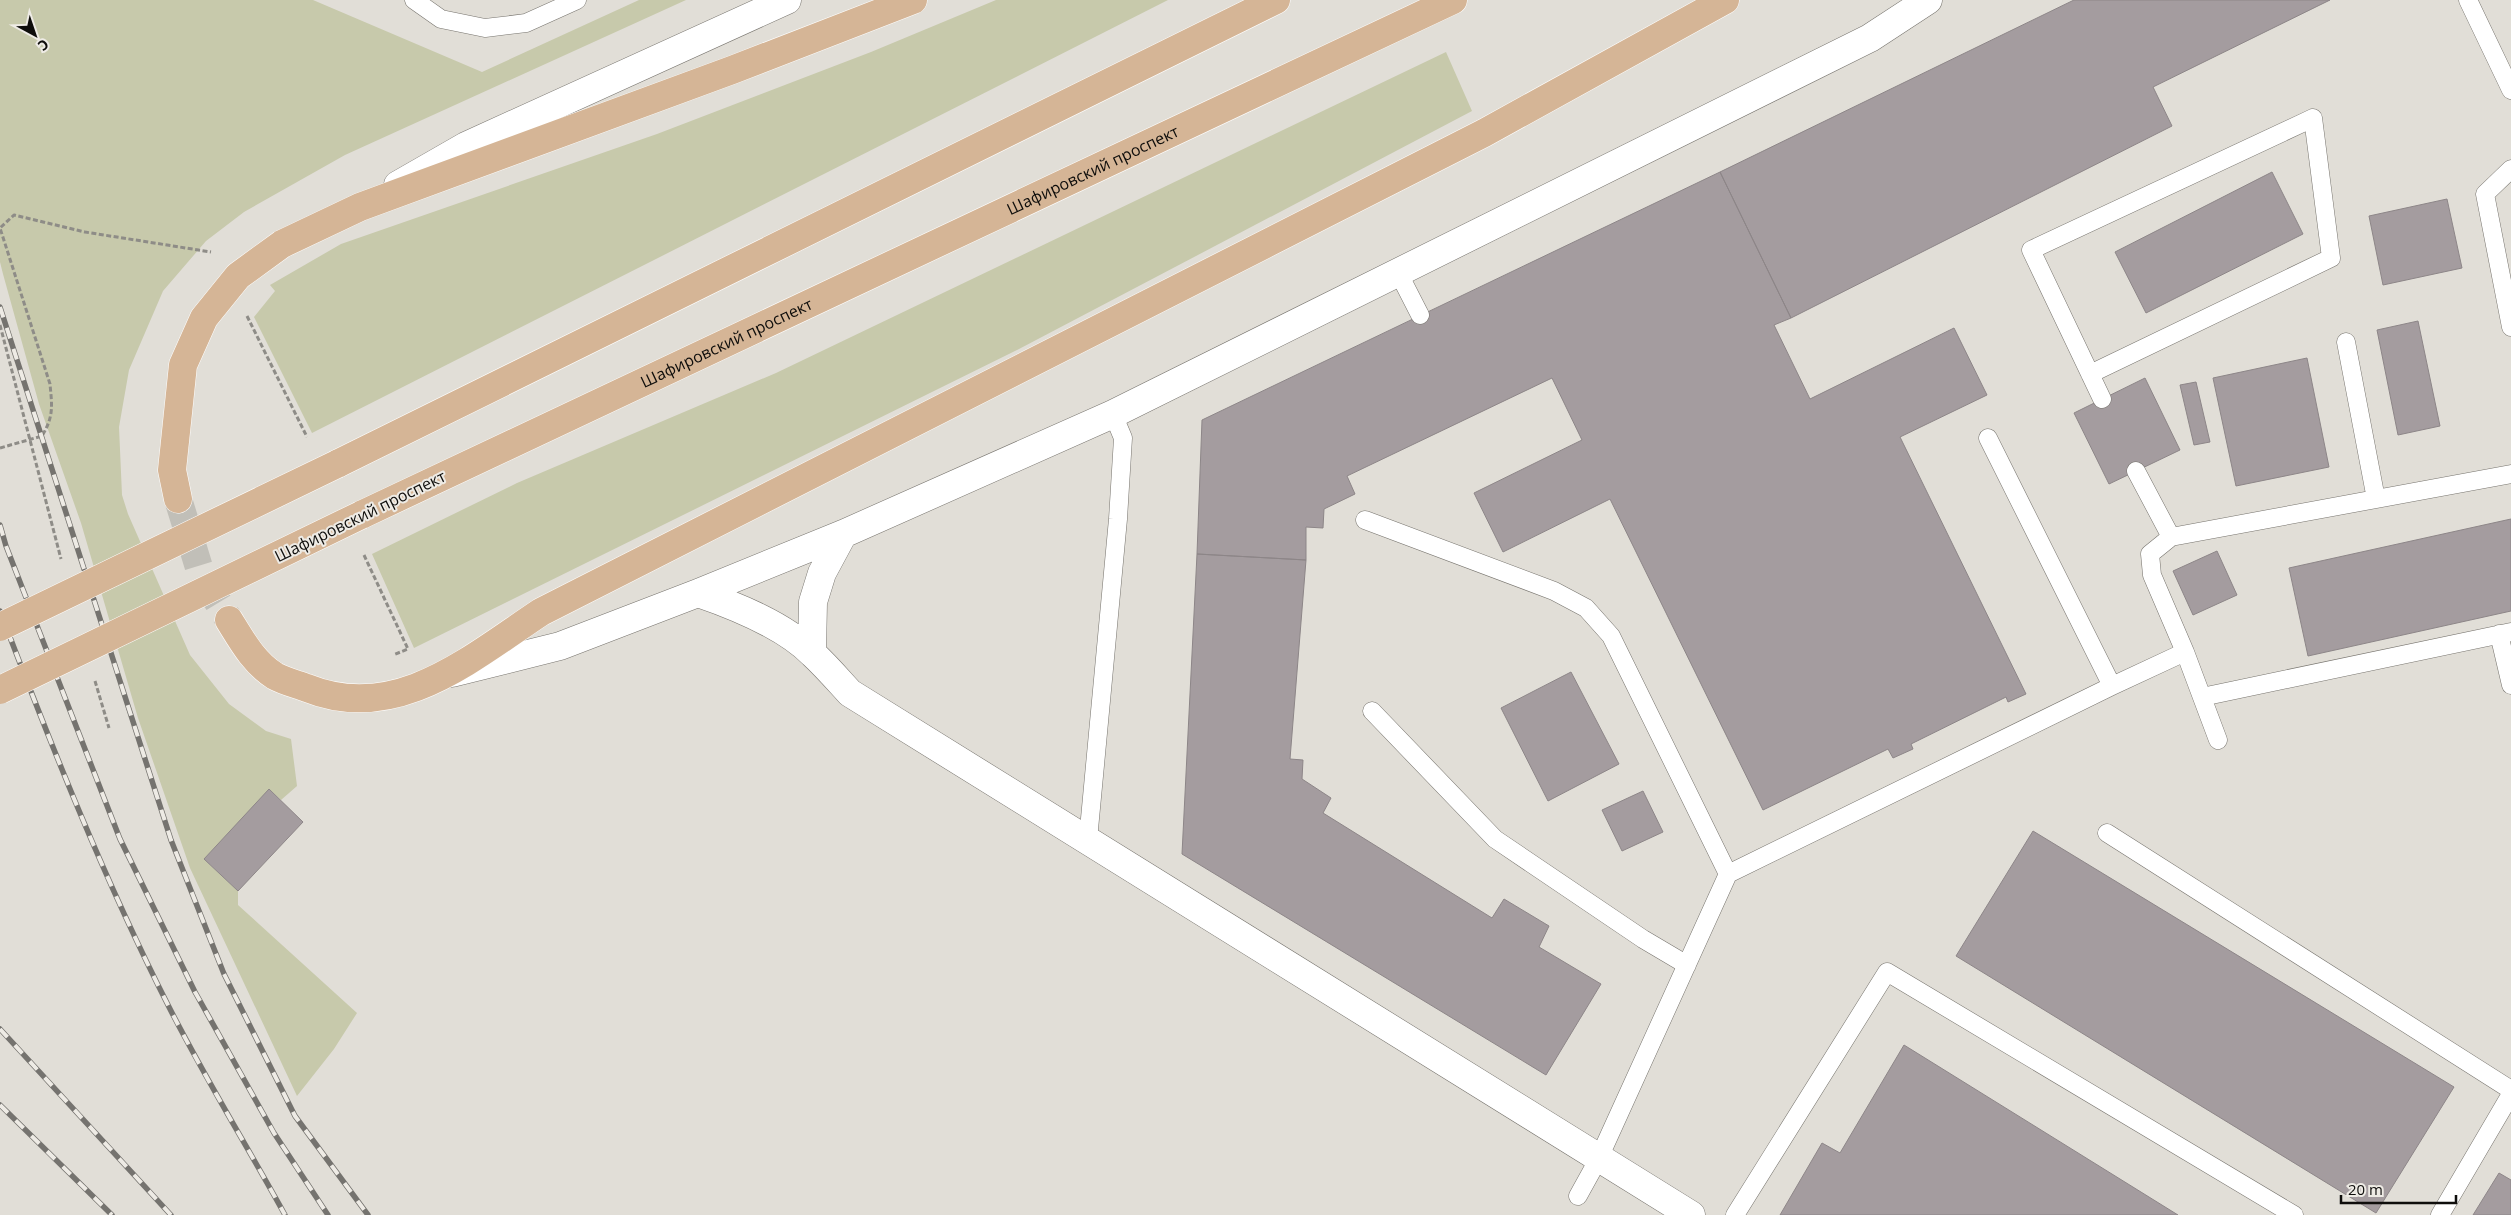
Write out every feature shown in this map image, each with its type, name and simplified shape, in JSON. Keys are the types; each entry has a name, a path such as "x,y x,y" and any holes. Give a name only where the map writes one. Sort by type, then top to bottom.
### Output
{"main road":[{"path":"178,498 172,470 183,364 204,318 238,276 282,244 360,207 732,70 913,0"},
{"path":"0,627 337,464 1276,0"},
{"name":"Шафировский проспект","path":"0,690 361,515 1454,0"},
{"path":"229,620 250,654 275,676 327,697 372,700 410,691 448,674 541,612 1484,133 1725,0"}],"street":[{"path":"360,207 466,146 786,0"},
{"path":"448,674 560,646 698,593 843,534 1113,414 1870,38 1928,0"},
{"path":"812,652 813,602 822,573 843,534"},
{"path":"698,593 742,609 771,625 812,652 850,693 1691,1215"}],"lane":[{"path":"414,0 441,19 485,28 526,22 577,0"},
{"path":"2468,0 2511,90"},
{"path":"2090,374 2331,258 2313,118 2031,250 2090,374 2102,399"},
{"path":"2511,169 2485,194 2511,327"},
{"path":"1398,272 1420,315"},
{"path":"2346,342 2376,499"},
{"path":"1088,840 1123,447 1123,438 1113,414"},
{"path":"1988,438 2112,686"},
{"path":"2136,471 2171,537"},
{"path":"2218,740 2185,652 2152,575 2150,554 2171,537 2511,474"},
{"path":"1365,520 1554,591 1586,608 1611,636 1728,874"},
{"path":"2202,697 2505,633 2511,685"},
{"path":"1578,1196 1599,1158 1728,874 2185,652"},
{"path":"1372,711 1495,839 1643,939 1687,965"},
{"path":"2107,833 2511,1090"},
{"path":"1735,1215 1887,972 2294,1215"},
{"path":"2440,1215 2511,1094"}],"path":[{"path":"0,448 29,438 42,436 50,422 52,406 50,384 0,228 14,215 85,232 211,252"},
{"path":"254,310 247,316 307,437"},
{"path":"0,326 64,569"},
{"path":"364,555 408,649 393,656"},
{"path":"93,672 109,728"}],"green space":[{"path":"0,0 313,0 482,72 639,0 686,0 345,155 244,212 206,241 163,291 129,370 119,427 122,495 128,514 190,655 229,704 266,731 291,739 297,786 281,800 270,790 204,859 238,891 238,905 357,1013 334,1049 297,1096 190,868 138,718 81,523 39,404 3,274 0,262"},
{"path":"996,0 1168,0 312,433 254,317 275,291 270,285 341,244 657,134 871,52"},
{"path":"1446,52 1472,111 1019,349 414,648 372,554 517,483 776,373"}],"building":[{"path":"2074,0 2330,0 2153,87 2172,126 1791,318 1720,172"},
{"path":"1720,172 1791,318 1774,325 1810,399 1954,328 1987,395 1900,437 2026,694 2008,702 2006,697 1911,744 1913,749 1893,758 1888,749 1763,810 1610,499 1503,552 1474,493 1582,440 1552,378 1347,476 1355,494 1324,509 1323,528 1306,527 1306,560 1197,554 1202,420"},
{"path":"2272,172 2303,234 2146,313 2115,252"},
{"path":"2447,199 2462,268 2383,285 2369,216"},
{"path":"2418,321 2440,426 2398,435 2377,330"},
{"path":"2307,358 2329,467 2236,486 2213,378"},
{"path":"2145,378 2180,450 2109,484 2074,413"},
{"path":"2196,382 2210,442 2194,445 2180,385"},
{"path":"2511,519 2511,611 2308,656 2289,568"},
{"path":"2217,551 2237,595 2193,615 2173,571"},
{"path":"1197,554 1306,560 1290,759 1303,760 1302,779 1331,798 1323,813 1492,918 1504,899 1549,926 1539,947 1601,984 1546,1075 1182,854"},
{"path":"1571,672 1619,764 1548,801 1501,708"},
{"path":"269,789 303,822 238,891 204,859"},
{"path":"1643,791 1663,832 1622,851 1602,810"},
{"path":"2033,831 2454,1087 2376,1213 1956,956"},
{"path":"1904,1045 2178,1215 1780,1215 1822,1143 1840,1153"},
{"path":"2499,1173 2511,1180 2511,1215 2473,1215"}],"tunnel":[{"path":"178,499 201,574 229,620"}],"railway":[{"path":"0,307 171,840 224,974 295,1116 368,1215"},
{"path":"0,525 6,546 120,839 195,992 274,1133 328,1215"},
{"path":"0,611 79,811 145,959 197,1060 285,1215"},
{"path":"0,1029 171,1215"},
{"path":"0,1105 112,1215"}]}
